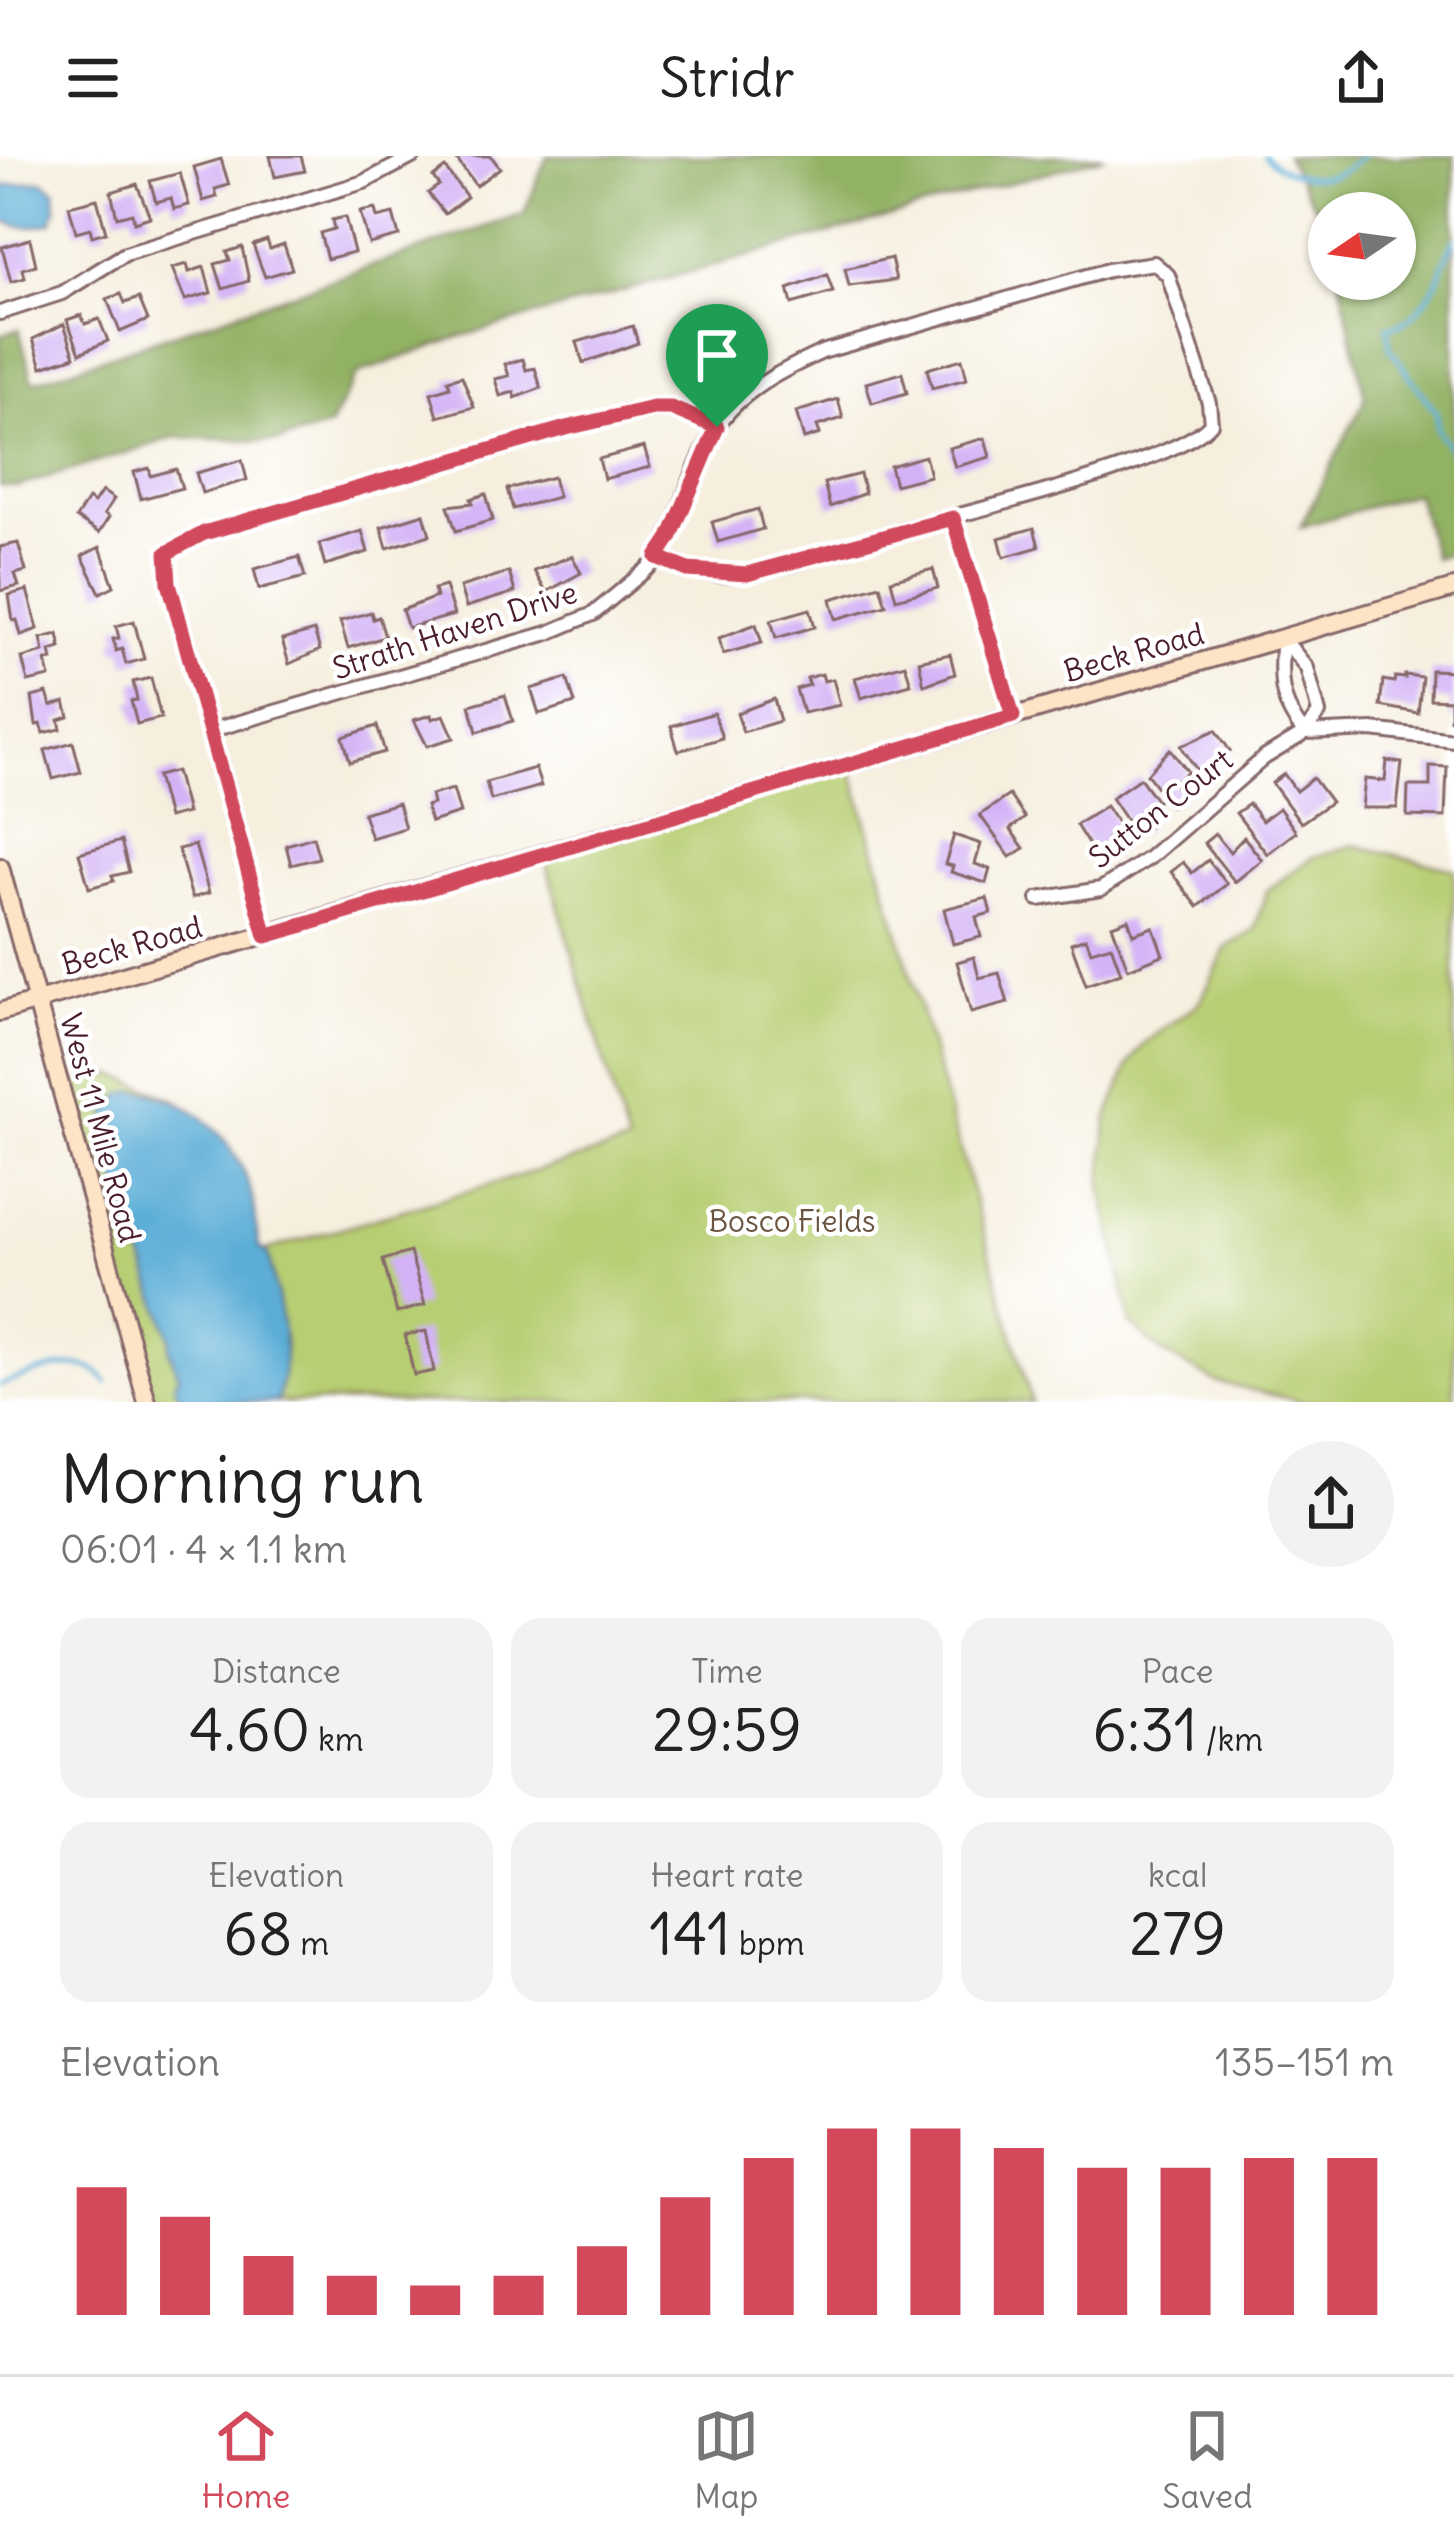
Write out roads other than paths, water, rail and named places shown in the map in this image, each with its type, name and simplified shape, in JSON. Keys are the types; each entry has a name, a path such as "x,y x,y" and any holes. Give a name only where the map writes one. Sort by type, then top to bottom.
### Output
{"main road":[{"name":"Beck Road","path":"0,1012 1454,588"},
{"name":"West 11 Mile Road","path":"0,867 147,1402"}],"street":[{"path":"0,313 62,293 125,254 364,182 414,156"},
{"name":"Strath Haven Drive","path":"208,731 548,633 593,614 631,585 657,557 670,538 717,427 742,398 822,352 1108,270 1154,263 1168,274 1211,423 1201,436 1164,453 953,518"},
{"path":"266,936 169,583 167,553 204,533 629,412 671,408 717,427"},
{"path":"657,557 688,570 747,574 953,518 1013,716"},
{"path":"1283,638 1306,668 1319,712 1305,733"},
{"path":"1283,638 1279,677 1290,717 1305,733 1372,730 1454,740"},
{"name":"Sutton Court","path":"1038,899 1101,889 1149,858 1264,758 1305,733"}],"water":[{"path":"42,181 55,190 52,222 25,227 0,218 3,186"},
{"path":"132,1091 154,1094 193,1111 238,1160 253,1201 259,1248 270,1262 281,1316 284,1365 277,1402 182,1402 174,1385 179,1376 169,1350 170,1338 113,1169 107,1111"}],"waterway":[{"path":"1264,156 1287,171 1313,177 1338,173 1362,156"},
{"path":"1454,239 1421,307 1400,324 1387,327 1390,348 1437,414 1437,430 1454,453"},
{"path":"0,1385 72,1366 86,1367 107,1383"}],"park label":[{"name":"Bosco Fields","path":"792,1222"}]}
